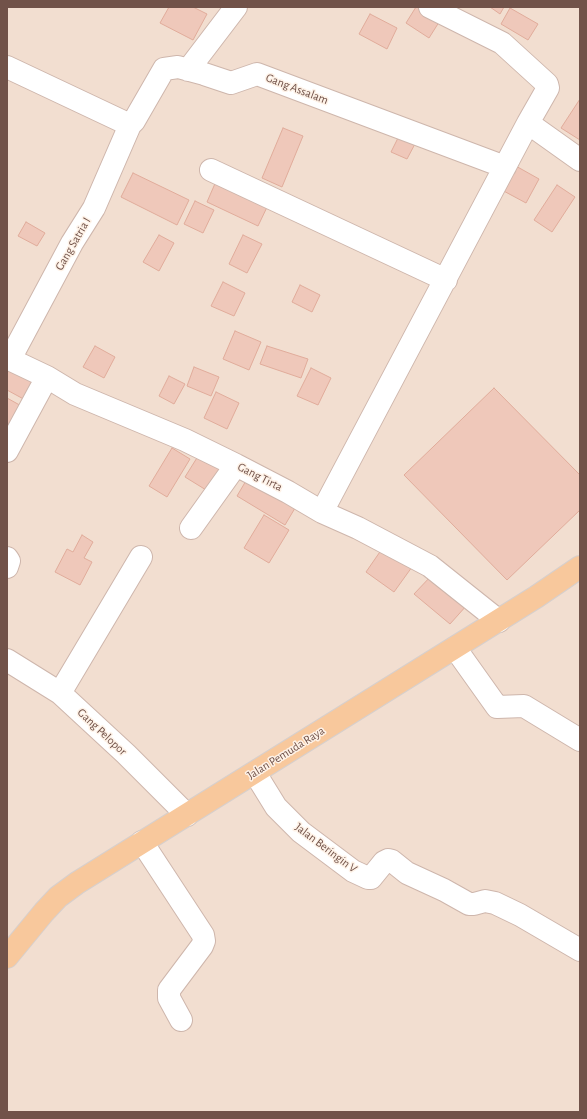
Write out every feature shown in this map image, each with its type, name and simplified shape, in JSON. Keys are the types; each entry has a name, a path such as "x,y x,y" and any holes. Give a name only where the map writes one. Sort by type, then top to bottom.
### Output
{"main road":[{"name":"Jalan Pemuda Raya","path":"7,957 58,897 142,842 536,597 580,567"}],"street":[{"path":"188,70 236,7"},
{"path":"322,512 528,123 548,89 548,85 502,43 430,7"},
{"path":"7,67 130,125"},
{"name":"Gang Assalam","path":"130,125 164,69 178,67 231,83 257,74 505,167"},
{"path":"528,123 580,160"},
{"name":"Gang Satria I","path":"8,358 72,243 94,208 130,125"},
{"path":"211,170 446,280"},
{"name":"Gang Tirta","path":"8,358 47,377 75,394 185,440 236,465 288,492 322,512 358,528 430,566 499,620"},
{"path":"7,451 47,377"},
{"path":"191,528 236,465"},
{"path":"60,693 141,557"},
{"path":"7,558 9,561 7,567"},
{"path":"455,648 498,707 524,706 580,740"},
{"name":"Gang Pelopor","path":"7,660 60,693 126,754 187,815"},
{"name":"Jalan Beringin V","path":"255,773 276,807 301,832 353,871 371,878 384,862 388,860 392,861 407,873 444,890 469,904 485,901 495,903 520,915 580,950"},
{"path":"142,842 203,935 204,941 202,946 169,990 170,998 181,1020"}],"shaded area":[{"path":"7,7 580,7 580,1112 7,1112"}],"building":[{"path":"169,7 193,7 207,14 193,40 160,23"},
{"path":"416,7 422,7 441,19 429,38 406,23"},
{"path":"490,7 504,7 500,14"},
{"path":"510,8 538,24 528,40 501,24"},
{"path":"370,14 397,28 387,49 359,34"},
{"path":"580,99 580,140 561,128"},
{"path":"283,128 303,136 282,187 262,178"},
{"path":"400,134 416,142 407,159 391,152"},
{"path":"514,165 539,179 526,203 500,189"},
{"path":"133,173 189,200 177,225 121,197"},
{"path":"217,179 269,203 258,226 207,202"},
{"path":"557,185 575,197 552,232 534,220"},
{"path":"195,201 214,210 203,233 184,224"},
{"path":"26,222 45,233 37,246 18,236"},
{"path":"159,235 174,243 159,271 143,262"},
{"path":"243,235 262,244 247,273 229,264"},
{"path":"223,282 245,293 234,316 211,306"},
{"path":"300,285 320,295 312,312 292,302"},
{"path":"235,331 261,342 249,370 223,359"},
{"path":"95,346 115,357 104,378 83,367"},
{"path":"267,346 308,359 301,378 260,364"},
{"path":"7,364 40,382 29,402 7,390"},
{"path":"194,367 219,377 211,396 187,386"},
{"path":"311,368 331,378 318,405 297,396"},
{"path":"169,376 185,384 174,404 159,396"},
{"path":"494,388 580,475 580,510 507,580 404,475"},
{"path":"216,392 239,403 227,429 204,418"},
{"path":"7,398 25,408 7,433"},
{"path":"172,448 190,459 167,497 149,486"},
{"path":"200,453 226,469 211,493 185,477"},
{"path":"250,474 298,503 285,525 237,496"},
{"path":"264,515 289,530 269,563 244,548"},
{"path":"82,535 93,542 84,558 92,562 80,585 55,572 67,549 73,552"},
{"path":"384,546 412,567 394,592 366,572"},
{"path":"432,575 467,605 450,624 414,594"}]}
